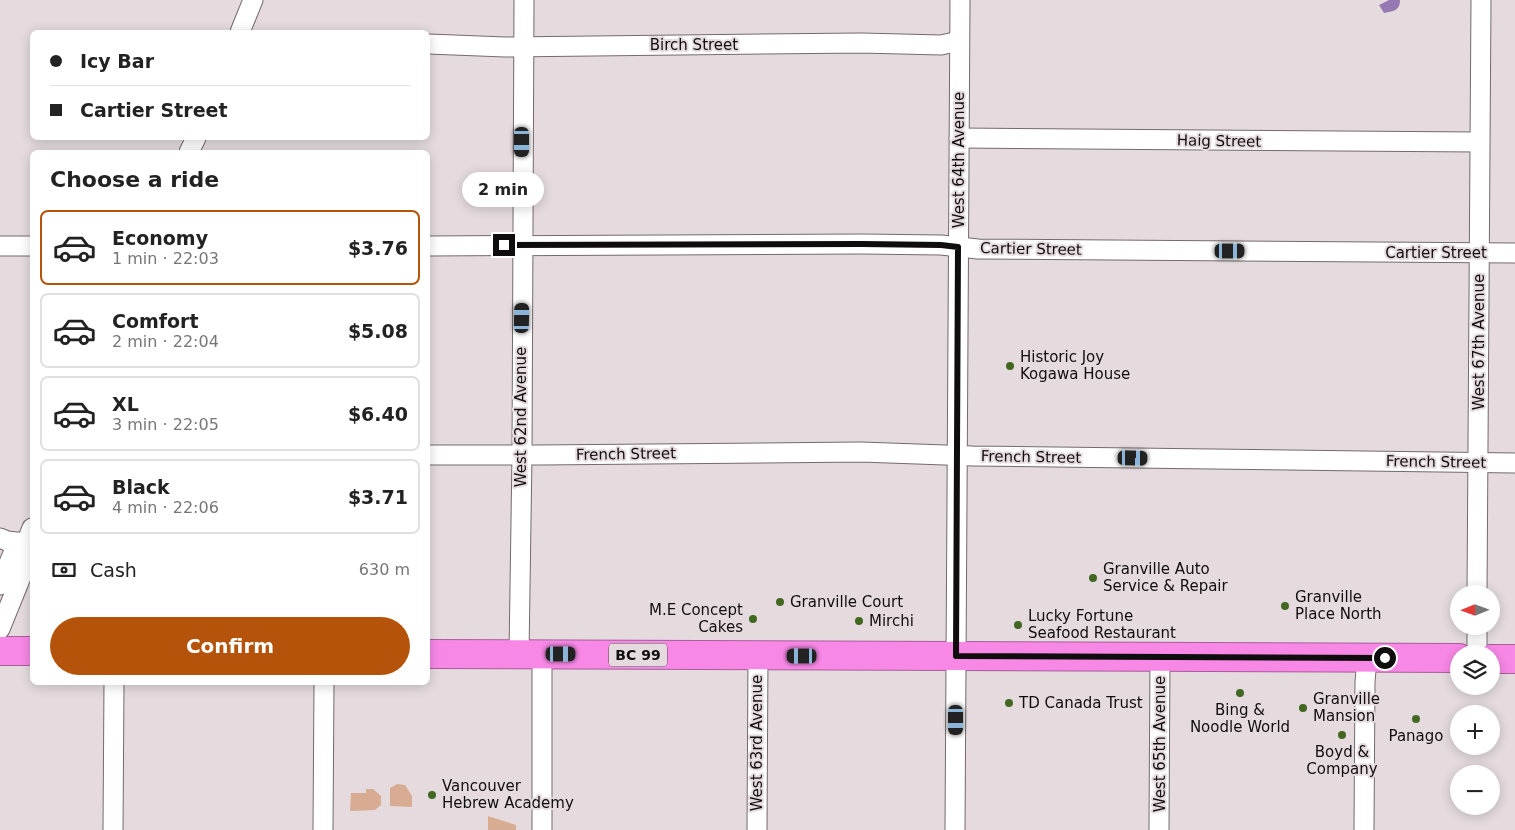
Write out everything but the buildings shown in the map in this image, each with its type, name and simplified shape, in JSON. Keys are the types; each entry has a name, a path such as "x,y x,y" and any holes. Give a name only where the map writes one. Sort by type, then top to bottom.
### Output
{"highway":[{"path":"0,651 30,651"},
{"name":"BC 99","path":"430,654 1450,658"},
{"path":"1500,658 1515,659"}],"street":[{"path":"241,30 253,0"},
{"name":"West 62nd Avenue","path":"524,0 522,455 530,654 542,830"},
{"name":"West 64th Avenue","path":"955,830 960,0"},
{"name":"West 67th Avenue","path":"1477,585 1481,0"},
{"name":"Birch Street","path":"430,44 524,46 852,43 941,45 959,41"},
{"name":"Haig Street","path":"959,138 1479,142"},
{"name":"Cartier Street","path":"430,246 862,244 941,245 998,249 1515,253"},
{"path":"0,246 30,246"},
{"name":"French Street","path":"430,455 861,452 1515,463"},
{"path":"0,538 7,541 29,536"},
{"path":"0,585 13,553 29,536"},
{"path":"0,629 28,560 29,536"},
{"name":"West 63rd Avenue","path":"757,830 758,656"},
{"name":"West 65th Avenue","path":"1159,830 1160,658"},
{"path":"1364,830 1365,682 1367,658"},
{"path":"113,830 114,685"},
{"path":"323,830 324,685"}],"shaded area":[{"path":"1389,0 1400,0 1400,4 1395,10 1384,13 1379,5"},
{"path":"397,784 405,785 412,796 412,807 390,806 390,788"},
{"path":"366,789 373,789 381,796 381,805 375,810 350,811 351,793 366,793"},
{"path":"488,816 516,825 516,830 488,830"}],"place":[{"name":"Historic Joy Kogawa House","path":"1010,366"},
{"name":"Granville Auto Service & Repair","path":"1093,578"},
{"name":"Granville Court","path":"780,602"},
{"name":"Granville Place North","path":"1285,606"},
{"name":"M.E Concept Cakes","path":"753,619"},
{"name":"Mirchi","path":"859,621"},
{"name":"Lucky Fortune Seafood Restaurant","path":"1018,625"},
{"name":"Bing & Noodle World","path":"1240,693"},
{"name":"TD Canada Trust","path":"1009,703"},
{"name":"Granville Mansion","path":"1303,708"},
{"name":"Panago","path":"1416,719"},
{"name":"Boyd & Company","path":"1342,735"},
{"name":"Vancouver Hebrew Academy","path":"432,795"}],"route":[{"path":"504,245 862,244 958,247 956,656 1385,658"}]}
